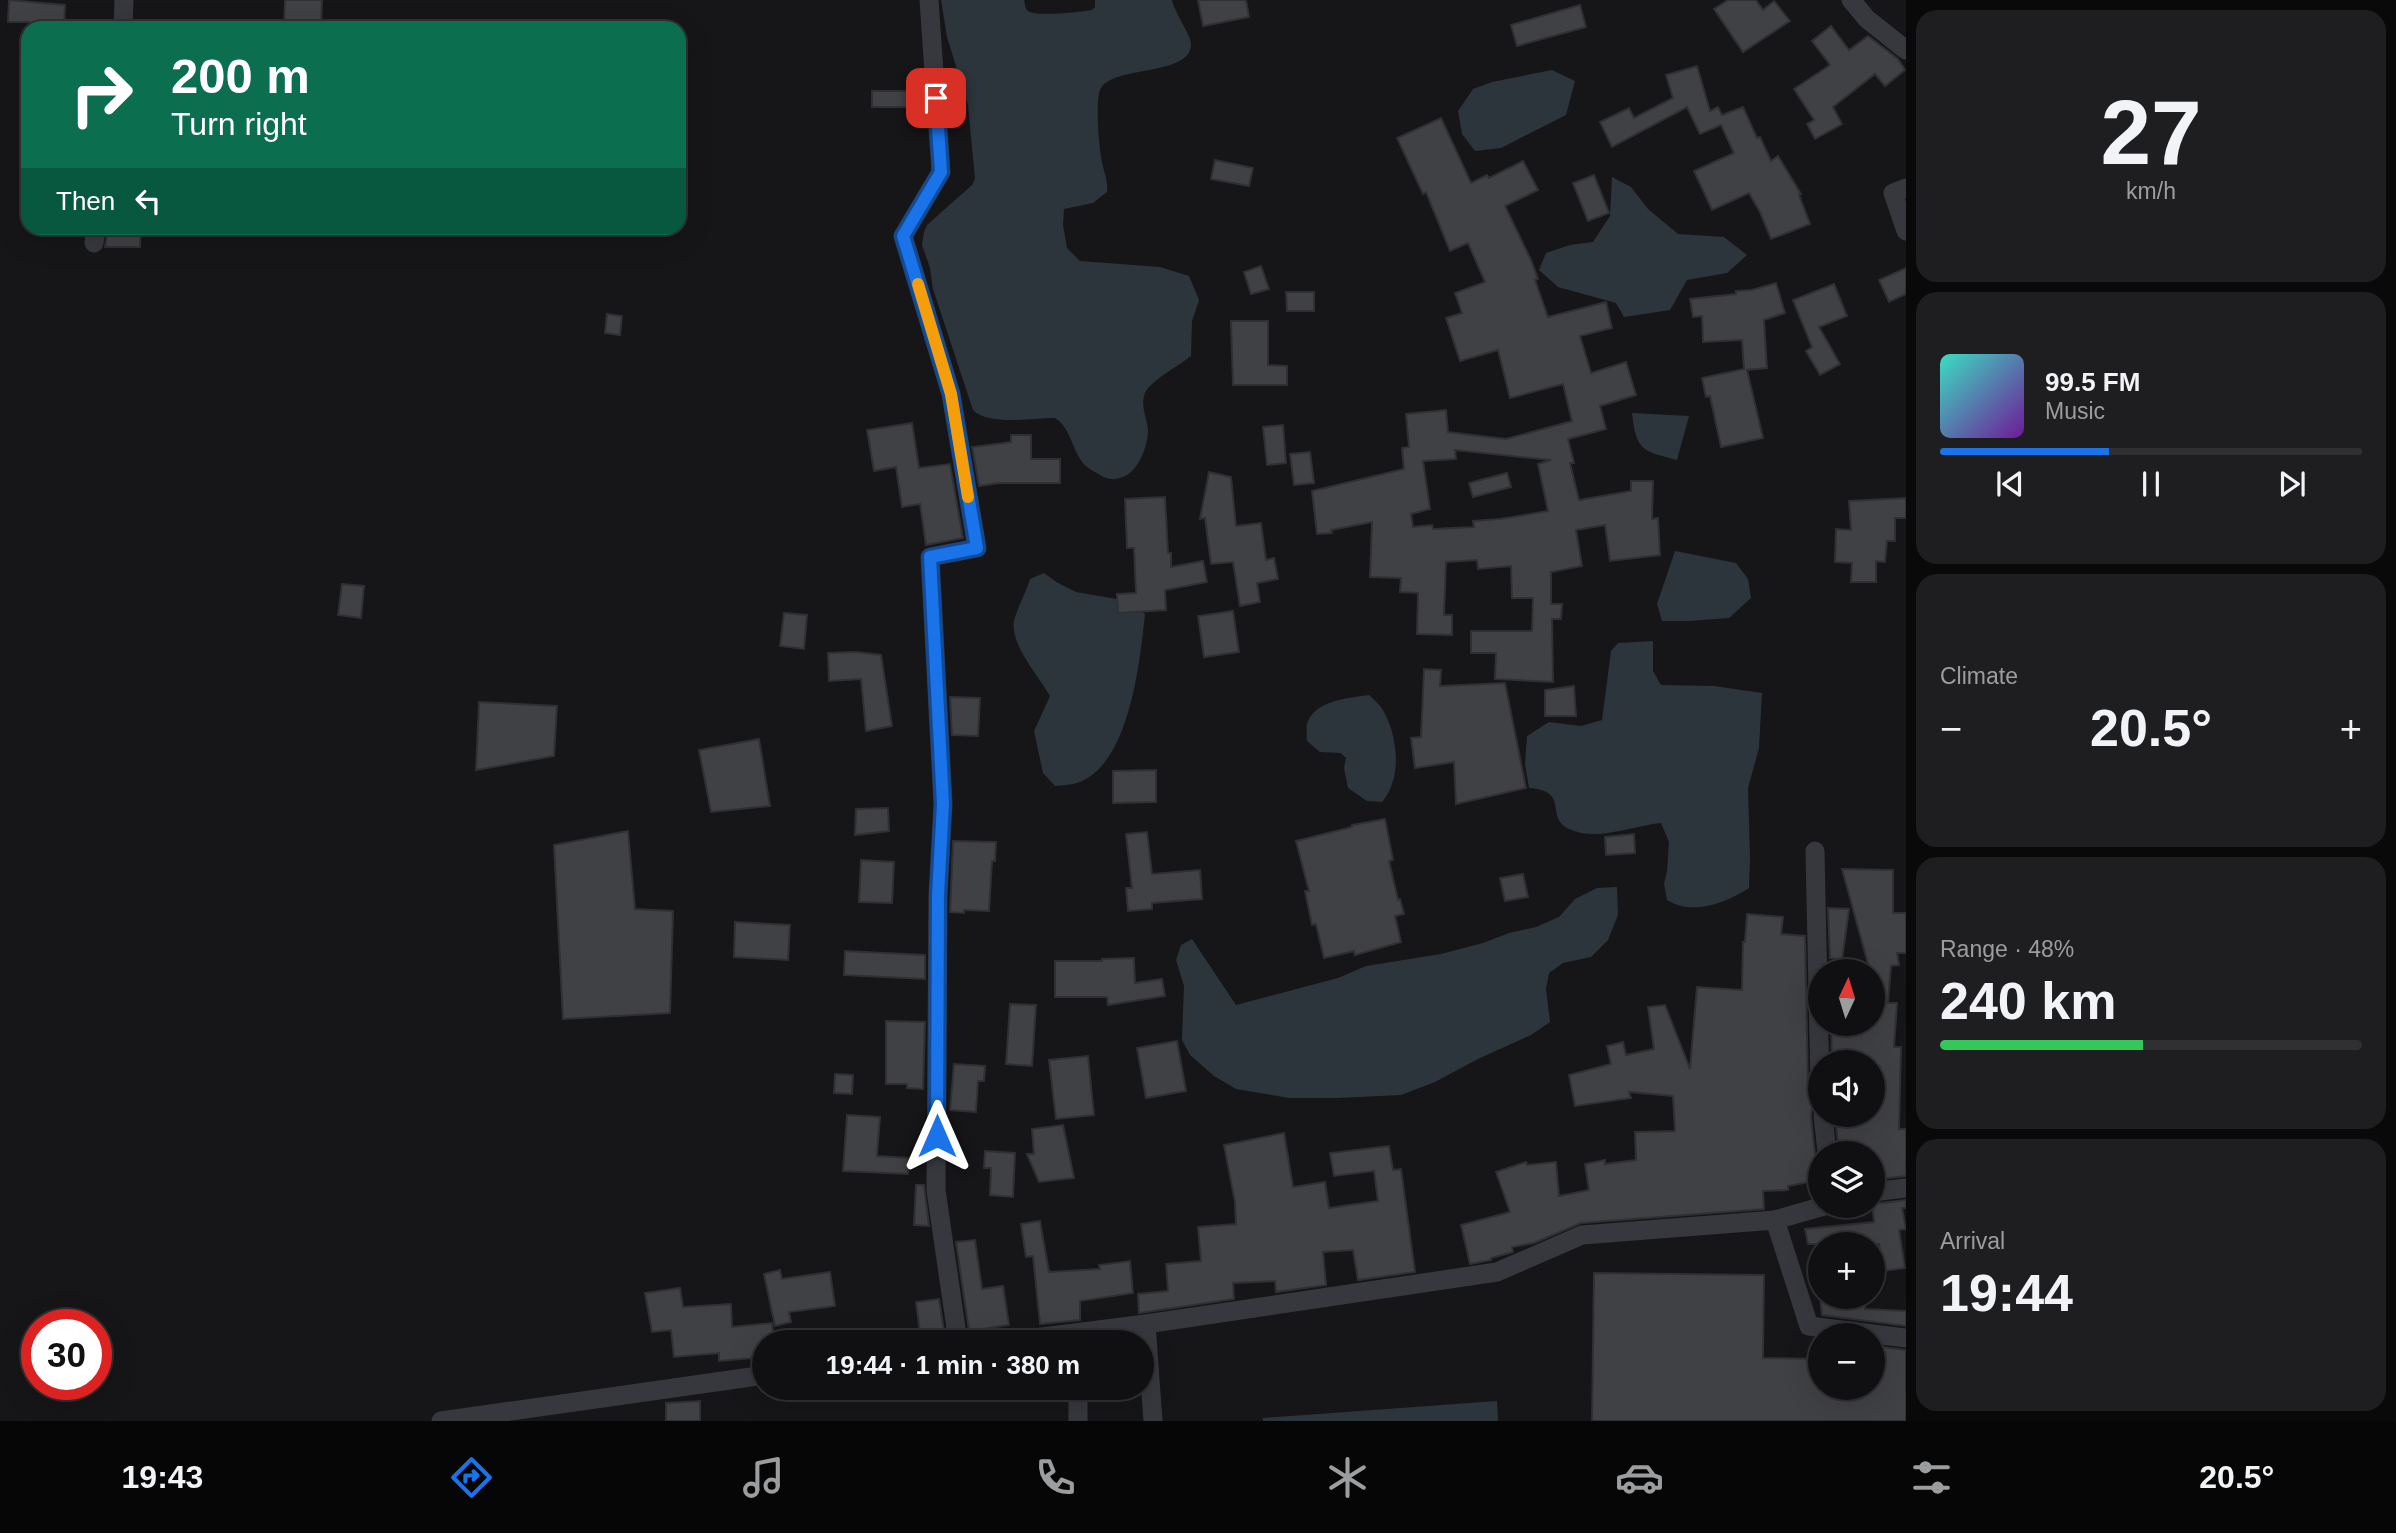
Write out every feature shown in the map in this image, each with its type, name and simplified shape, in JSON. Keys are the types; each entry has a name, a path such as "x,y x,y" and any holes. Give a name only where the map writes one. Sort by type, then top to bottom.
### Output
{"street":[{"path":"123,21 124,0"},
{"path":"929,0 941,172 903,236 951,394 977,548 930,557 943,804 938,895 936,1190 956,1330"},
{"path":"1851,0 1867,19 1906,50"},
{"path":"1906,188 1893,192 1906,231"},
{"path":"1815,851 1819,1050"},
{"path":"1885,1190 1906,1188"},
{"path":"1114,1330 1497,1272 1582,1235 1775,1220 1808,1211"},
{"path":"1775,1220 1809,1326 1906,1338"},
{"path":"1146,1324 1153,1421"},
{"path":"441,1421 752,1377"},
{"path":"1078,1400 1078,1421"}],"shaded area":[{"path":"941,0 1024,0 1028,11 1049,14 1092,10 1095,0 1172,0 1190,40 1188,54 1179,62 1119,77 1107,82 1100,90 1098,128 1107,192 1093,203 1064,209 1063,225 1067,248 1080,261 1160,267 1189,276 1199,300 1192,321 1191,356 1159,378 1145,393 1143,402 1148,430 1146,443 1134,468 1122,477 1106,478 1081,461 1065,427 1055,418 1000,420 980,415 973,410 933,289 930,268 922,245 927,225 972,185 975,179 968,105 947,37"},
{"path":"1552,70 1575,81 1566,115 1501,148 1475,151 1462,134 1458,111 1473,89 1492,82"},
{"path":"1612,177 1631,187 1648,209 1678,234 1724,237 1747,255 1727,273 1687,280 1670,310 1624,317 1616,303 1558,287 1539,270 1546,253 1570,245 1593,242 1610,216"},
{"path":"1632,413 1689,416 1677,460 1643,447 1636,435"},
{"path":"1675,551 1736,563 1748,579 1751,598 1729,618 1662,621 1657,604"},
{"path":"1044,573 1076,592 1122,600 1145,614 1140,657 1129,709 1109,756 1095,773 1077,783 1055,786 1043,773 1034,731 1050,696 1026,660 1014,630 1015,616 1030,579"},
{"path":"1653,641 1653,671 1661,685 1714,686 1762,693 1759,748 1748,788 1749,888 1709,906 1687,907 1667,900 1664,884 1669,842 1661,823 1603,834 1580,833 1562,824 1554,799 1549,794 1529,788 1525,764 1527,736 1549,722 1581,726 1602,720 1611,651 1618,643"},
{"path":"1369,695 1387,718 1396,755 1393,781 1382,802 1367,801 1348,788 1344,768 1346,758 1341,753 1320,752 1307,741 1307,724 1317,710 1333,702"},
{"path":"1617,887 1618,915 1608,940 1591,957 1563,963 1549,973 1546,989 1550,1022 1531,1035 1435,1082 1401,1095 1289,1098 1236,1089 1214,1076 1190,1055 1182,1040 1184,986 1176,960 1181,945 1192,939 1236,1005 1338,978 1366,966 1441,954 1536,927 1559,917 1575,899 1597,888"},
{"path":"1497,1401 1498,1421 1263,1421 1263,1418"}],"building":[{"path":"9,0 65,5 64,21 8,22"},
{"path":"285,0 322,0 321,21 284,21"},
{"path":"1198,0 1246,0 1249,17 1203,26"},
{"path":"1728,0 1756,0 1763,10 1774,1 1790,21 1743,52 1714,9"},
{"path":"1580,5 1586,27 1517,46 1511,25"},
{"path":"1831,26 1849,50 1868,36 1898,59 1905,70 1885,86 1875,74 1833,107 1842,124 1815,139 1807,124 1814,120 1794,89 1830,65 1812,41"},
{"path":"1697,66 1710,111 1718,107 1722,115 1743,107 1771,161 1778,156 1801,194 1799,195 1810,224 1771,239 1749,193 1712,210 1694,171 1734,153 1721,125 1700,134 1687,107 1612,147 1600,122 1629,108 1634,118 1673,98 1666,75"},
{"path":"872,91 914,91 914,107 872,107"},
{"path":"1441,118 1471,183 1487,175 1489,178 1523,161 1538,190 1505,206 1531,260 1548,317 1606,302 1612,328 1580,336 1591,373 1626,362 1636,395 1600,406 1606,429 1568,439 1574,463 1570,463 1579,500 1631,491 1631,481 1653,481 1652,519 1658,518 1660,555 1610,561 1605,525 1576,530 1582,566 1551,572 1551,604 1562,604 1561,619 1552,619 1553,682 1495,679 1496,653 1471,653 1471,631 1532,631 1533,598 1512,598 1511,566 1478,569 1477,560 1446,562 1444,615 1452,615 1452,635 1417,634 1418,593 1400,592 1401,578 1370,577 1372,522 1331,530 1332,533 1317,534 1312,491 1404,469 1402,448 1409,447 1406,414 1446,410 1448,432 1506,439 1572,421 1563,384 1510,398 1498,350 1460,361 1446,318 1462,313 1455,293 1485,282 1468,243 1450,251 1426,192 1423,194 1397,138","holes":["1455,450 1551,460 1538,464 1548,511 1473,521 1474,527 1413,527 1411,514 1430,509 1423,461 1456,459"]},
{"path":"1215,160 1253,168 1249,186 1211,179"},
{"path":"1594,175 1609,213 1588,221 1573,183"},
{"path":"107,235 141,235 140,247 105,247"},
{"path":"1261,266 1269,289 1251,294 1244,272"},
{"path":"1906,268 1906,294 1889,302 1879,280"},
{"path":"1776,283 1785,313 1764,320 1767,368 1747,370 1763,438 1721,447 1710,396 1706,397 1702,378 1744,369 1742,340 1703,342 1702,316 1693,317 1690,299 1736,294 1736,291 1752,290"},
{"path":"1834,284 1847,316 1819,327 1840,364 1820,375 1806,351 1812,347 1793,300"},
{"path":"1286,292 1314,292 1314,311 1287,311"},
{"path":"607,314 622,316 620,335 605,333"},
{"path":"1231,321 1268,321 1268,365 1287,366 1287,385 1233,385"},
{"path":"912,423 919,468 950,464 963,538 926,545 920,504 902,507 896,467 874,471 867,430"},
{"path":"1283,425 1286,463 1267,465 1263,427"},
{"path":"1011,435 1031,435 1031,459 1060,459 1060,483 999,483 979,486 972,447 1011,442"},
{"path":"1310,452 1314,483 1294,485 1290,454"},
{"path":"1209,472 1231,477 1236,526 1261,523 1266,560 1274,558 1278,579 1257,583 1260,602 1240,606 1233,562 1211,564 1205,518 1200,519"},
{"path":"1507,473 1511,487 1473,497 1469,483"},
{"path":"1165,497 1171,567 1203,561 1207,582 1165,590 1166,610 1118,613 1117,594 1136,593 1134,548 1127,548 1125,499"},
{"path":"1906,498 1906,518 1895,518 1895,541 1887,541 1885,562 1876,561 1876,582 1851,582 1852,563 1835,562 1836,529 1851,530 1849,501"},
{"path":"342,584 364,586 361,618 338,615"},
{"path":"1233,611 1239,652 1204,657 1198,616"},
{"path":"784,613 807,615 804,649 780,646"},
{"path":"828,653 881,655 892,726 866,731 861,679 829,681"},
{"path":"1424,669 1441,670 1440,686 1505,683 1526,788 1456,804 1454,762 1415,768 1411,738 1421,737"},
{"path":"1574,686 1576,716 1545,716 1545,690"},
{"path":"950,697 980,698 978,736 952,735"},
{"path":"479,702 557,706 554,756 476,770"},
{"path":"759,739 770,806 711,812 699,750"},
{"path":"1156,770 1156,802 1113,803 1113,771"},
{"path":"888,808 889,831 855,835 856,809"},
{"path":"1385,819 1393,860 1389,861 1404,914 1395,916 1401,942 1355,955 1354,951 1324,958 1316,924 1312,925 1305,891 1309,891 1296,841"},
{"path":"628,831 635,909 673,911 670,1013 563,1019 554,845"},
{"path":"1147,832 1152,874 1200,870 1202,899 1152,903 1152,909 1128,911 1126,888 1132,888 1126,834"},
{"path":"1634,834 1635,853 1606,855 1605,837"},
{"path":"953,841 996,842 989,911 950,912"},
{"path":"861,860 894,862 892,903 859,902"},
{"path":"1842,869 1893,870 1893,913 1906,913 1906,953 1897,953 1899,965 1891,966 1888,1003 1897,1003 1894,1047 1901,1047 1899,1129 1906,1129 1906,1176 1885,1178 1885,1141 1838,1141 1836,1127 1885,1127 1885,1050 1832,1050 1831,1036 1885,1036 1885,959 1867,959"},
{"path":"1523,874 1528,897 1505,901 1500,878"},
{"path":"1828,908 1849,909 1842,959 1830,958"},
{"path":"1747,914 1783,917 1781,934 1805,936 1808,1127 1812,1127 1814,1141 1808,1141 1808,1182 1788,1186 1788,1190 1763,1191 1764,1209 1581,1223 1534,1243 1512,1247 1513,1252 1470,1264 1461,1225 1510,1212 1496,1172 1526,1162 1527,1165 1556,1162 1559,1196 1589,1190 1585,1164 1605,1160 1605,1164 1636,1160 1635,1132 1675,1131 1673,1096 1629,1092 1631,1098 1575,1106 1569,1075 1611,1064 1607,1046 1623,1042 1626,1055 1654,1049 1648,1007 1665,1005 1690,1069 1697,987 1742,990"},
{"path":"735,922 790,925 788,960 734,957"},
{"path":"845,951 925,955 925,979 844,975"},
{"path":"1134,958 1135,983 1162,979 1165,996 1108,1005 1107,997 1055,997 1055,961"},
{"path":"1010,1004 1036,1005 1032,1066 1006,1064"},
{"path":"886,1021 925,1022 923,1089 907,1088 907,1084 886,1084"},
{"path":"1177,1041 1186,1091 1146,1098 1137,1048"},
{"path":"1088,1056 1094,1115 1056,1119 1049,1060"},
{"path":"954,1064 985,1066 984,1081 978,1081 976,1112 950,1110"},
{"path":"835,1074 853,1075 852,1094 834,1093"},
{"path":"847,1115 880,1117 877,1156 909,1158 908,1174 843,1171"},
{"path":"1063,1125 1074,1178 1039,1182 1027,1154 1034,1154 1032,1129"},
{"path":"1284,1133 1293,1187 1325,1182 1329,1208 1378,1201 1374,1171 1334,1176 1330,1153 1389,1146 1393,1170 1401,1169 1415,1272 1358,1280 1353,1250 1323,1252 1326,1285 1276,1292 1275,1281 1233,1283 1234,1299 1139,1313 1138,1294 1168,1291 1166,1264 1201,1261 1198,1227 1236,1224 1235,1202 1224,1145"},
{"path":"985,1151 1015,1153 1013,1197 990,1195 991,1168 984,1168"},
{"path":"916,1185 924,1185 929,1226 914,1225"},
{"path":"1906,1200 1906,1208 1902,1208 1906,1229 1899,1230 1905,1268 1885,1271 1885,1232 1808,1232 1808,1244 1805,1229 1874,1222 1874,1218 1885,1218 1885,1202"},
{"path":"1040,1221 1049,1272 1100,1269 1099,1265 1130,1261 1133,1293 1080,1301 1080,1320 1040,1324 1033,1256 1026,1257 1021,1224"},
{"path":"975,1240 982,1289 1003,1286 1009,1325 969,1330 956,1242"},
{"path":"780,1270 782,1279 830,1272 835,1306 789,1312 791,1322 775,1326 764,1274"},
{"path":"1594,1273 1764,1275 1763,1358 1808,1359 1808,1400 1885,1400 1885,1347 1906,1350 1906,1421 1592,1421"},
{"path":"680,1288 683,1307 731,1304 732,1327 772,1323 773,1330 752,1330 752,1358 719,1361 719,1353 674,1357 671,1330 652,1332 645,1293"},
{"path":"939,1299 944,1330 920,1330 916,1302"},
{"path":"1821,1309 1906,1311 1906,1326 1885,1323 1822,1315"},
{"path":"700,1401 700,1421 666,1421 666,1403"}],"slow traffic":[{"path":"918,284 951,394 968,497"}],"route":[{"path":"936,98 941,172 903,236 951,394 977,548 930,557 943,804 938,895 937,1136"}]}
